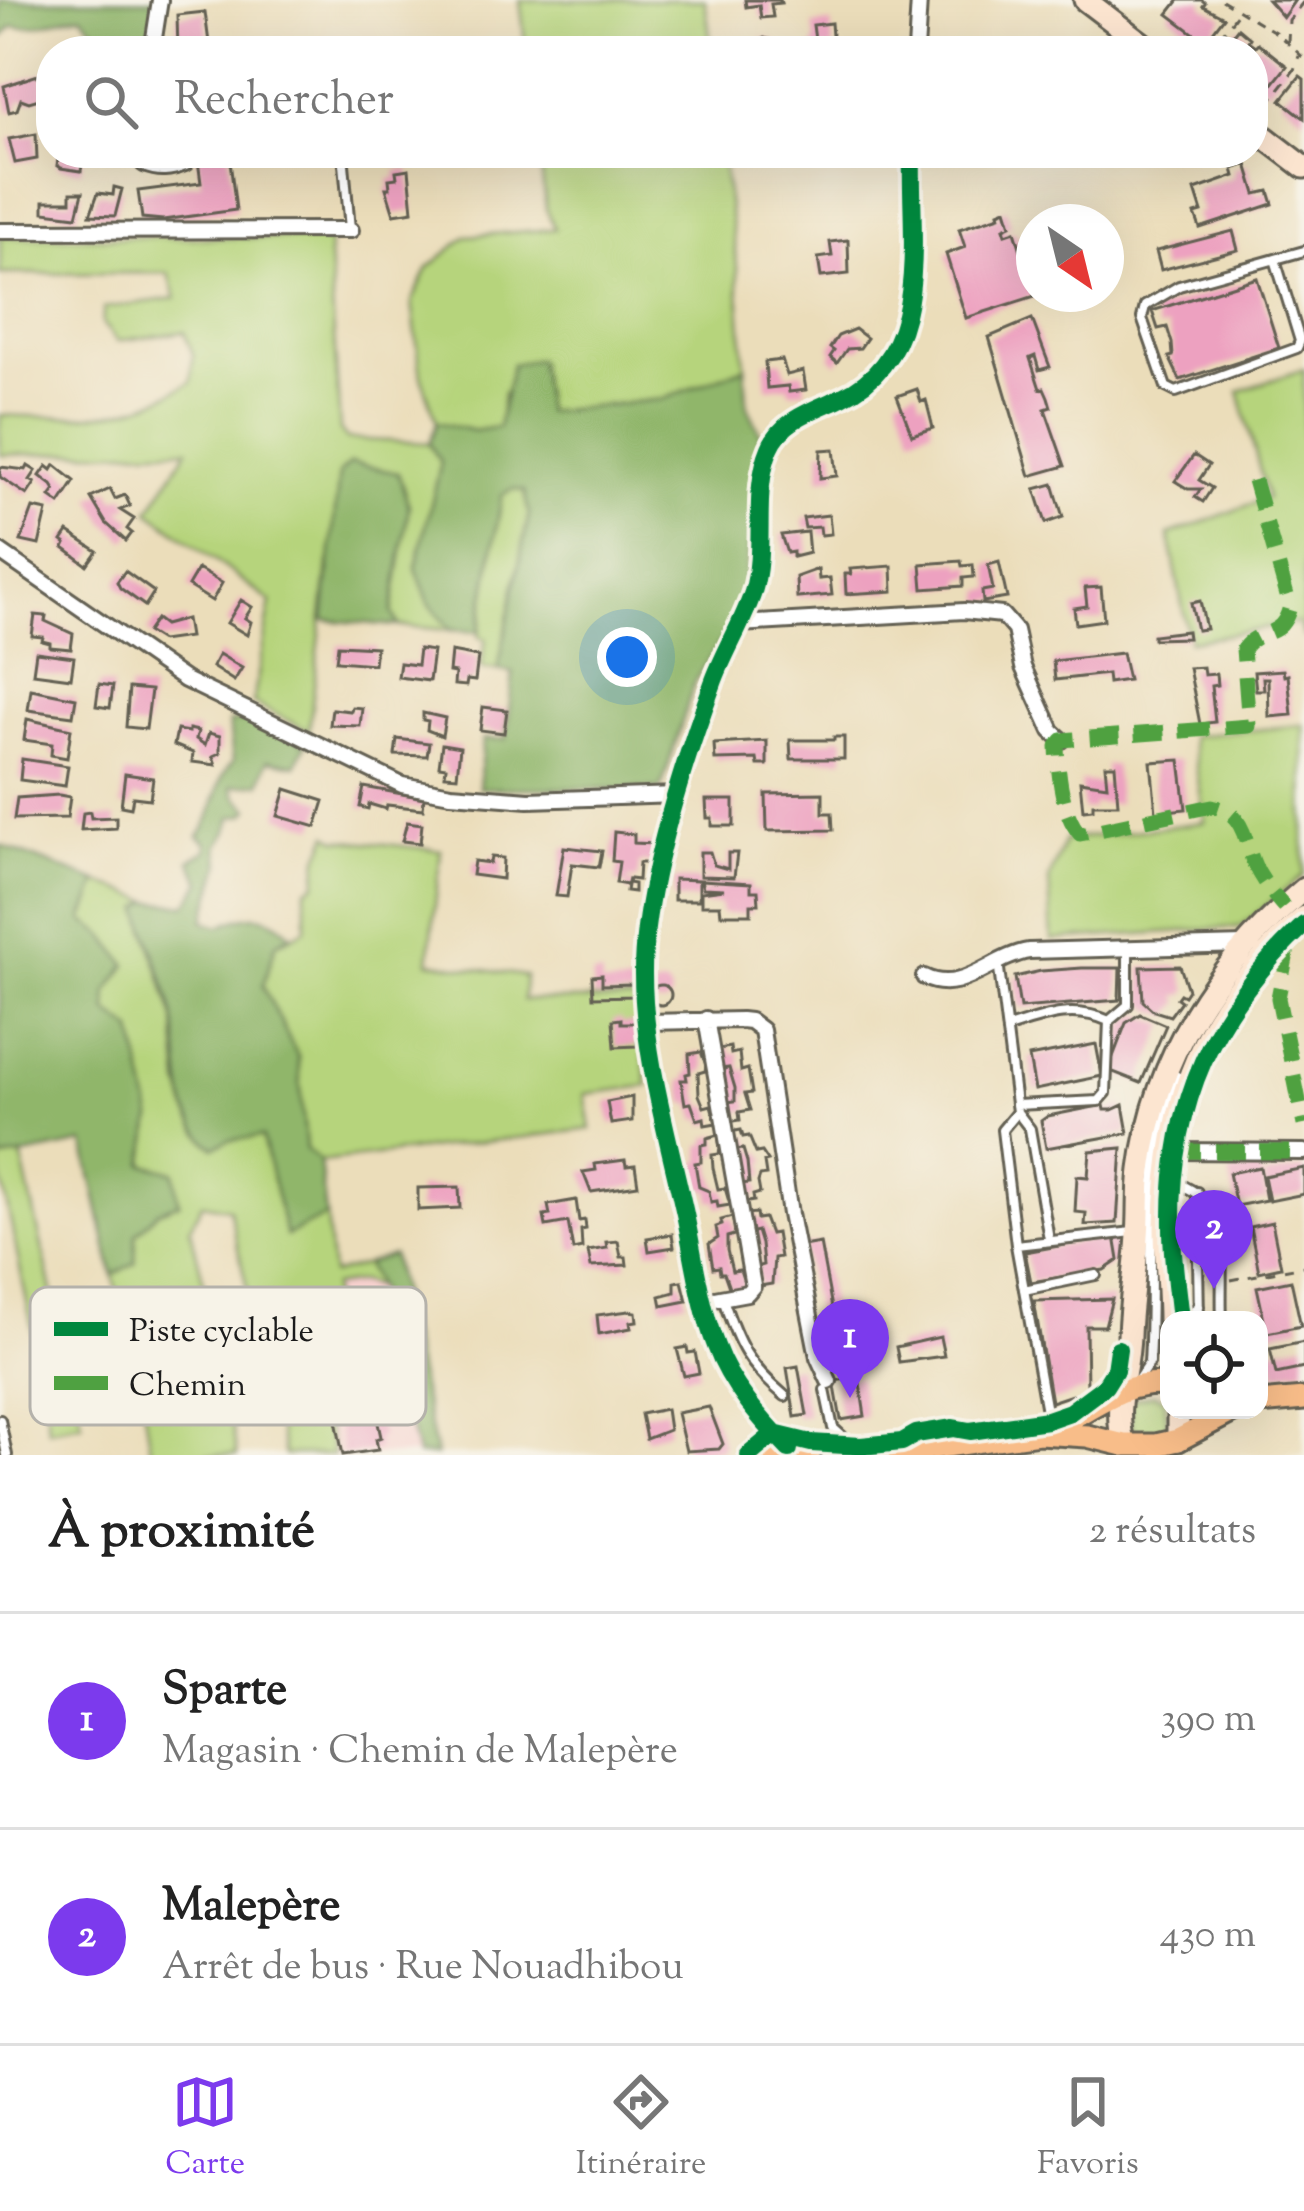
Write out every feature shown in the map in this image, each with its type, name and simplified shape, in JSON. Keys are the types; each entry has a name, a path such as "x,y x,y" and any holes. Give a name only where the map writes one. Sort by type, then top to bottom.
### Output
{"main road":[{"path":"1044,1431 1126,1388 1160,1385"},
{"path":"1268,1402 1304,1399"},
{"path":"858,1455 1044,1431 1087,1436 1127,1450 1176,1447 1220,1419"}],"street":[{"path":"154,36 160,0"},
{"path":"917,36 919,0"},
{"path":"1085,0 1132,36"},
{"path":"1268,139 1304,167"},
{"path":"790,1454 715,1345 647,1022 645,944 677,796 713,682 755,584 762,479 773,441 794,421 874,378 904,332 912,168"},
{"path":"0,231 351,230"},
{"path":"0,552 185,680 402,785 529,800 677,796"},
{"path":"739,624 964,611 1002,615 1015,630 1023,667 1052,731 1062,740"},
{"path":"1127,1450 1118,1419 1126,1388 1141,1171 1160,1088 1191,1018 1217,979 1244,945 1304,890"},
{"path":"1168,1311 1161,1180 1183,1091 1215,1019 1249,970 1304,917"},
{"path":"924,976 937,983 957,982 998,959 1029,951 1244,945"},
{"path":"1199,946 1216,962 1217,979"},
{"path":"704,1301 747,1293 753,1286 706,1019"},
{"path":"647,1022 750,1021 766,1038 790,1214 827,1385"},
{"path":"1170,1151 1304,1152"},
{"path":"765,1424 790,1454"}],"lane":[{"path":"345,168 351,230"},
{"path":"1275,259 1300,340 1290,354 1176,392 1162,382 1142,318 1145,306 1179,286 1304,250"},
{"path":"1293,313 1304,309"},
{"path":"1126,1388 1149,1363 1172,1087 1204,1016 1250,954 1304,903"},
{"path":"1017,1108 1100,1101 1106,1094 1109,1021 1128,1004 1128,946"},
{"path":"998,959 1017,1108 1030,1129 1049,1239"},
{"path":"1008,1028 1056,1013 1085,1010 1109,1021"},
{"path":"1017,1108 1002,1130 1044,1431"},
{"path":"1161,1180 1196,1190 1211,1205 1221,1311"},
{"path":"1196,1190 1199,1311"},
{"path":"1016,1245 1138,1232"},
{"path":"1024,1290 1096,1275"},
{"path":"722,1298 742,1352 759,1375 785,1396"},
{"path":"1193,1311 1199,1306"},
{"path":"1149,1363 1160,1377"},
{"path":"827,1385 833,1428 858,1455"},
{"path":"0,1420 7,1455"}],"path":[{"path":"1222,0 1275,32 1302,57 1268,103"},
{"path":"1288,45 1289,20 1304,2"},
{"path":"1220,36 1239,11"},
{"path":"1229,1280 1304,1266"}],"shaded area":[{"path":"360,1282 374,1287 331,1287"},
{"path":"327,1425 410,1425 417,1455 333,1455"}],"green space":[{"path":"0,0 163,0 158,36 101,36 82,15 31,27 13,26 0,40"},
{"path":"520,0 705,0 710,36 524,36"},
{"path":"541,168 723,168 745,367 664,399 544,412 503,393 499,427 474,431 437,422 421,376 412,302 428,268 467,236 555,229 546,208"},
{"path":"0,237 328,238 340,430 347,439 429,443 441,463 416,568 429,603 451,630 399,626 392,612 409,506 398,474 328,564 309,731 253,703 271,602 149,511 188,449 0,455 0,415 98,415 143,405 191,382 193,354 184,332 117,341 102,323 104,308 176,298 169,273 0,274"},
{"path":"538,359 545,412 664,399 745,367 747,404 761,435 743,608 695,681 661,789 479,788 483,739 506,739 513,673 498,670 529,514 524,491 512,489 502,495 479,632 451,630 429,603 416,568 441,463 429,443 437,422 474,431 498,427 512,364"},
{"path":"1304,369 1304,638 1298,623 1189,641 1169,535 1267,498 1239,391"},
{"path":"350,463 398,473 409,506 392,612 399,626 324,620 339,473"},
{"path":"512,489 524,491 529,513 498,670 481,668 486,639 479,637 502,495"},
{"path":"266,720 305,745 296,765 268,760 260,783 232,786 250,809 232,817 218,846 221,863 204,921 220,926 257,916 291,934 276,944 263,986 298,1057 306,1149 320,1162 326,1216 286,1236 262,1137 229,1140 214,1147 191,1119 182,1087 174,1017 140,909 150,901 186,905 202,882 190,860 207,851 207,843 198,836 233,761 229,722"},
{"path":"1304,725 1304,875 1240,927 1052,940 1049,879 1065,840 1205,822 1191,736"},
{"path":"329,834 336,839 441,850 429,962 525,976 523,1000 635,1000 648,1086 585,1094 591,1129 320,1162 306,1149 298,1057 263,986 276,944 306,929 306,889 316,883 319,857"},
{"path":"0,845 98,882 83,920 104,935 127,965 107,992 108,1012 134,1031 152,1118 144,1164 174,1172 179,1203 158,1211 136,1234 135,1263 113,1275 84,1143 0,1160"},
{"path":"98,882 150,901 140,910 175,1022 180,1085 214,1147 262,1136 286,1235 326,1216 332,1274 366,1264 377,1287 360,1282 332,1287 247,1287 229,1208 202,1203 190,1227 205,1287 116,1287 113,1275 135,1263 136,1234 158,1211 179,1203 174,1172 144,1165 152,1118 108,1013 107,992 83,920"},
{"path":"21,1154 51,1287 30,1287 30,1317 0,1170 0,1160"},
{"path":"392,1255 399,1287 377,1287 366,1264"},
{"path":"1160,1396 1160,1419 1167,1419 1168,1430 1133,1435 1129,1400"},
{"path":"426,1410 436,1455 417,1455 410,1425 426,1425"},
{"path":"146,1425 232,1425 237,1455 151,1455"},
{"path":"277,1425 327,1425 333,1455 284,1455"}],"building":[{"path":"745,0 781,3 771,4 773,17 761,18 759,5 746,7"},
{"path":"1179,0 1202,0 1203,6 1224,17 1210,36 1197,36 1168,14"},
{"path":"1268,0 1295,0 1283,17"},
{"path":"205,12 208,36 178,36 177,15"},
{"path":"831,23 832,36 814,36 813,25"},
{"path":"1268,51 1287,66 1268,90"},
{"path":"36,76 36,100 21,99 17,110 9,112 4,86"},
{"path":"1300,76 1304,79 1304,118 1281,100"},
{"path":"36,134 36,159 15,163 9,139"},
{"path":"199,168 231,168 236,210 163,220 142,218 138,191 201,183"},
{"path":"1248,168 1256,194 1269,191 1273,204 1200,228 1195,214 1202,212 1195,190 1235,176 1233,169"},
{"path":"409,169 413,211 394,214 386,188 390,188 389,179 397,178 396,171"},
{"path":"114,187 122,189 115,216 90,215 98,193 113,195"},
{"path":"71,192 83,192 77,216 44,212 44,201 71,201"},
{"path":"1006,209 1011,225 1004,228 1006,234 1016,234 1016,302 966,318 946,254 965,247 959,229 1000,216"},
{"path":"1233,231 1238,250 1161,270 1156,251"},
{"path":"848,240 849,274 821,277 818,258 832,256 830,242"},
{"path":"1257,278 1279,348 1180,380 1169,357 1173,356 1167,327 1158,329 1152,311"},
{"path":"1032,319 1050,367 1039,370 1035,356 1030,358 1040,389 1048,397 1051,407 1045,409 1065,466 1030,476 989,337"},
{"path":"855,329 867,338 860,348 847,349 837,363 830,357 834,351 830,348 838,336"},
{"path":"782,360 787,375 803,371 806,390 767,388 765,362"},
{"path":"917,389 921,402 926,400 933,428 912,435 897,396"},
{"path":"834,449 837,476 820,478 821,450"},
{"path":"1194,455 1209,465 1199,480 1212,488 1203,502 1195,497 1201,489 1188,489 1175,481"},
{"path":"55,465 75,481 60,504 50,497 55,490 52,485 40,476 47,466 52,470"},
{"path":"28,466 36,471 27,495 0,477 0,467 26,470"},
{"path":"1053,484 1063,517 1046,523 1035,489"},
{"path":"110,489 115,499 125,495 130,506 120,510 134,519 126,541 106,523 91,498"},
{"path":"33,508 47,511 39,545 21,541"},
{"path":"829,515 831,534 821,535 820,527 805,528 803,518"},
{"path":"68,532 97,551 87,565 64,548 62,541"},
{"path":"807,532 809,553 793,557 793,552 787,553 781,535"},
{"path":"961,561 962,566 973,565 974,577 963,578 963,586 923,589 921,564"},
{"path":"999,562 1007,598 983,602 982,591 993,589 988,565"},
{"path":"892,566 893,591 846,594 845,574 851,574 850,569"},
{"path":"198,569 222,583 212,601 188,586"},
{"path":"818,569 819,579 830,578 832,595 797,598 796,577"},
{"path":"125,571 154,592 145,606 120,588 117,582"},
{"path":"1101,587 1104,620 1076,624 1074,608 1087,606 1085,588"},
{"path":"241,600 252,607 245,618 251,622 247,635 227,623"},
{"path":"1200,601 1206,629 1197,630 1191,603"},
{"path":"35,615 46,616 45,621 73,634 71,649 50,647 43,637 32,636"},
{"path":"156,619 164,625 186,619 189,637 161,641 147,632"},
{"path":"1187,631 1188,638 1153,639 1153,635"},
{"path":"338,645 376,647 374,664 336,661"},
{"path":"419,649 433,651 429,681 398,677 400,663 417,665"},
{"path":"36,652 74,657 71,678 33,673"},
{"path":"451,652 478,657 475,681 454,685 455,673 449,672"},
{"path":"1122,653 1128,680 1108,683 1107,674 1055,680 1053,661"},
{"path":"219,654 242,668 234,681 212,667"},
{"path":"1203,667 1204,675 1216,674 1217,685 1211,686 1215,722 1200,724 1189,668"},
{"path":"1283,670 1288,675 1292,715 1269,717 1268,678 1263,678 1264,690 1256,690 1254,672"},
{"path":"99,684 113,686 110,708 96,706"},
{"path":"129,688 151,690 146,729 126,727"},
{"path":"31,689 76,698 73,716 28,710"},
{"path":"483,707 507,710 504,733 480,730"},
{"path":"362,708 360,726 330,725 332,709 351,711"},
{"path":"423,713 445,718 442,736 427,730"},
{"path":"27,719 71,729 67,758 51,755 52,744 24,740"},
{"path":"177,730 198,731 196,739 205,745 209,733 220,736 220,753 213,756 216,765 192,762 193,753 174,745"},
{"path":"844,737 844,759 791,759 790,740"},
{"path":"397,739 429,743 427,756 395,755"},
{"path":"767,741 767,765 758,765 757,759 715,760 714,744"},
{"path":"442,744 460,747 457,776 445,775 446,767 439,766"},
{"path":"22,759 68,766 65,786 20,780"},
{"path":"1180,760 1186,809 1156,812 1151,762"},
{"path":"1105,765 1115,765 1118,804 1093,804 1093,809 1083,810 1080,781 1107,785"},
{"path":"125,774 153,778 150,799 133,797 131,808 121,806"},
{"path":"364,787 424,798 423,809 360,807"},
{"path":"286,789 324,801 316,827 278,816"},
{"path":"823,793 823,813 832,813 833,830 767,831 766,794"},
{"path":"70,797 67,818 14,819 17,798"},
{"path":"706,800 734,800 734,826 712,826"},
{"path":"90,812 91,818 116,817 116,828 81,830 83,813"},
{"path":"407,822 422,824 420,843 402,841"},
{"path":"614,832 634,834 634,843 655,844 652,863 639,863 638,880 629,879 634,892 616,883 619,862 612,861"},
{"path":"564,847 602,851 599,867 572,864 567,897 556,896"},
{"path":"700,852 710,852 714,865 728,869 728,853 737,853 734,877 700,876"},
{"path":"491,857 503,858 502,879 472,875 474,861 490,863"},
{"path":"674,879 699,880 699,900 674,900"},
{"path":"701,880 751,883 751,891 758,891 759,904 751,904 751,914 721,914 720,905 701,905 701,892 724,889 703,888"},
{"path":"1180,966 1188,990 1177,998 1181,1001 1170,1016 1154,1011 1143,1001 1141,967"},
{"path":"1120,968 1119,1000 1020,1008 1015,977"},
{"path":"602,975 602,985 633,984 634,996 593,997 592,976"},
{"path":"661,985 671,995 661,1005 651,995"},
{"path":"1140,1014 1166,1025 1141,1083 1108,1070 1126,1023"},
{"path":"621,1019 621,1023 636,1023 637,1046 615,1047 613,1020"},
{"path":"1096,1044 1102,1076 1035,1090 1029,1057"},
{"path":"730,1047 731,1054 739,1052 741,1071 748,1069 752,1093 745,1094 750,1110 739,1112 740,1120 728,1122 727,1102 735,1101 735,1088 729,1068 721,1069 717,1056 719,1049"},
{"path":"701,1052 706,1065 698,1073 699,1095 704,1107 711,1105 716,1123 705,1125 704,1118 697,1120 691,1103 685,1104 681,1080 687,1080 690,1073 689,1054"},
{"path":"632,1097 632,1121 611,1124 607,1102"},
{"path":"1104,1105 1105,1110 1112,1110 1123,1105 1128,1133 1046,1148 1041,1121"},
{"path":"741,1130 756,1153 762,1152 768,1161 764,1162 766,1175 758,1182 760,1193 753,1195 754,1201 742,1203 741,1184 749,1183 747,1162 743,1149 735,1150 730,1132"},
{"path":"718,1135 720,1148 719,1154 712,1155 713,1168 718,1189 725,1188 730,1205 718,1207 717,1201 711,1202 709,1191 699,1187 695,1163 701,1162 701,1145"},
{"path":"1122,1148 1117,1223 1085,1225 1086,1213 1075,1212 1077,1176 1088,1177 1090,1151"},
{"path":"625,1160 626,1166 635,1165 638,1185 591,1192 583,1172 596,1170 595,1164"},
{"path":"1260,1167 1266,1200 1236,1206 1229,1173"},
{"path":"1304,1168 1304,1194 1269,1201 1264,1176"},
{"path":"459,1187 460,1208 418,1210 418,1188"},
{"path":"576,1200 579,1221 585,1220 586,1229 581,1230 582,1248 573,1250 568,1222 546,1226 544,1216 550,1215 548,1205"},
{"path":"756,1213 757,1219 764,1218 770,1234 776,1233 780,1257 774,1258 772,1284 760,1286 756,1267 763,1265 761,1244 757,1231 749,1233 745,1214"},
{"path":"732,1217 735,1230 727,1237 727,1250 732,1271 740,1270 744,1282 742,1288 730,1290 724,1273 713,1268 709,1244 718,1238 716,1227 722,1225 721,1220"},
{"path":"1272,1222 1281,1267 1259,1272 1250,1227"},
{"path":"672,1234 674,1247 649,1251 647,1238"},
{"path":"1115,1236 1119,1260 1104,1270 1031,1282 1025,1252"},
{"path":"618,1241 627,1265 591,1267 588,1251"},
{"path":"820,1243 837,1335 831,1337 838,1356 823,1359 803,1246"},
{"path":"1291,1280 1301,1326 1268,1333 1268,1311 1262,1311 1257,1287"},
{"path":"682,1281 687,1301 662,1306 660,1296 675,1292 675,1282"},
{"path":"1112,1299 1105,1326 1086,1326 1087,1390 1051,1402 1034,1301"},
{"path":"636,1312 637,1321 630,1322 631,1328 599,1334 597,1315"},
{"path":"940,1337 944,1356 899,1362 896,1347"},
{"path":"1304,1342 1304,1368 1276,1374 1270,1349"},
{"path":"687,1347 688,1353 695,1352 699,1373 684,1376 677,1349"},
{"path":"798,1366 807,1415 795,1417 787,1368"},
{"path":"859,1377 865,1416 841,1420 834,1381"},
{"path":"709,1407 723,1444 719,1449 686,1451 677,1413"},
{"path":"666,1409 669,1430 646,1439 641,1414"},
{"path":"337,1425 378,1425 378,1450 343,1455"}],"marked path":[{"path":"1254,480 1290,606 1282,624 1243,649 1249,726 1062,740 1057,746 1065,805 1080,834 1212,806 1223,809 1242,828 1258,872 1284,907"},
{"path":"1289,943 1278,998 1304,1125"},
{"path":"1170,1151 1304,1152"}],"cycle path":[{"path":"789,1449 729,1374 706,1314 652,1064 644,1003 645,939 657,865 678,788 713,683 753,592 761,483 770,448 791,422 871,378 891,353 904,323 913,256 912,168"},
{"path":"1179,1311 1172,1240 1173,1183 1189,1099 1203,1061 1245,990 1304,925"},
{"path":"749,1455 774,1434 811,1443 861,1446 902,1442 916,1434 953,1428 970,1431 1047,1420 1070,1412 1105,1386 1115,1370 1118,1349"}],"place":[{"name":"Malepère","path":"1214,1289"},
{"name":"Sparte","path":"850,1398"}]}
